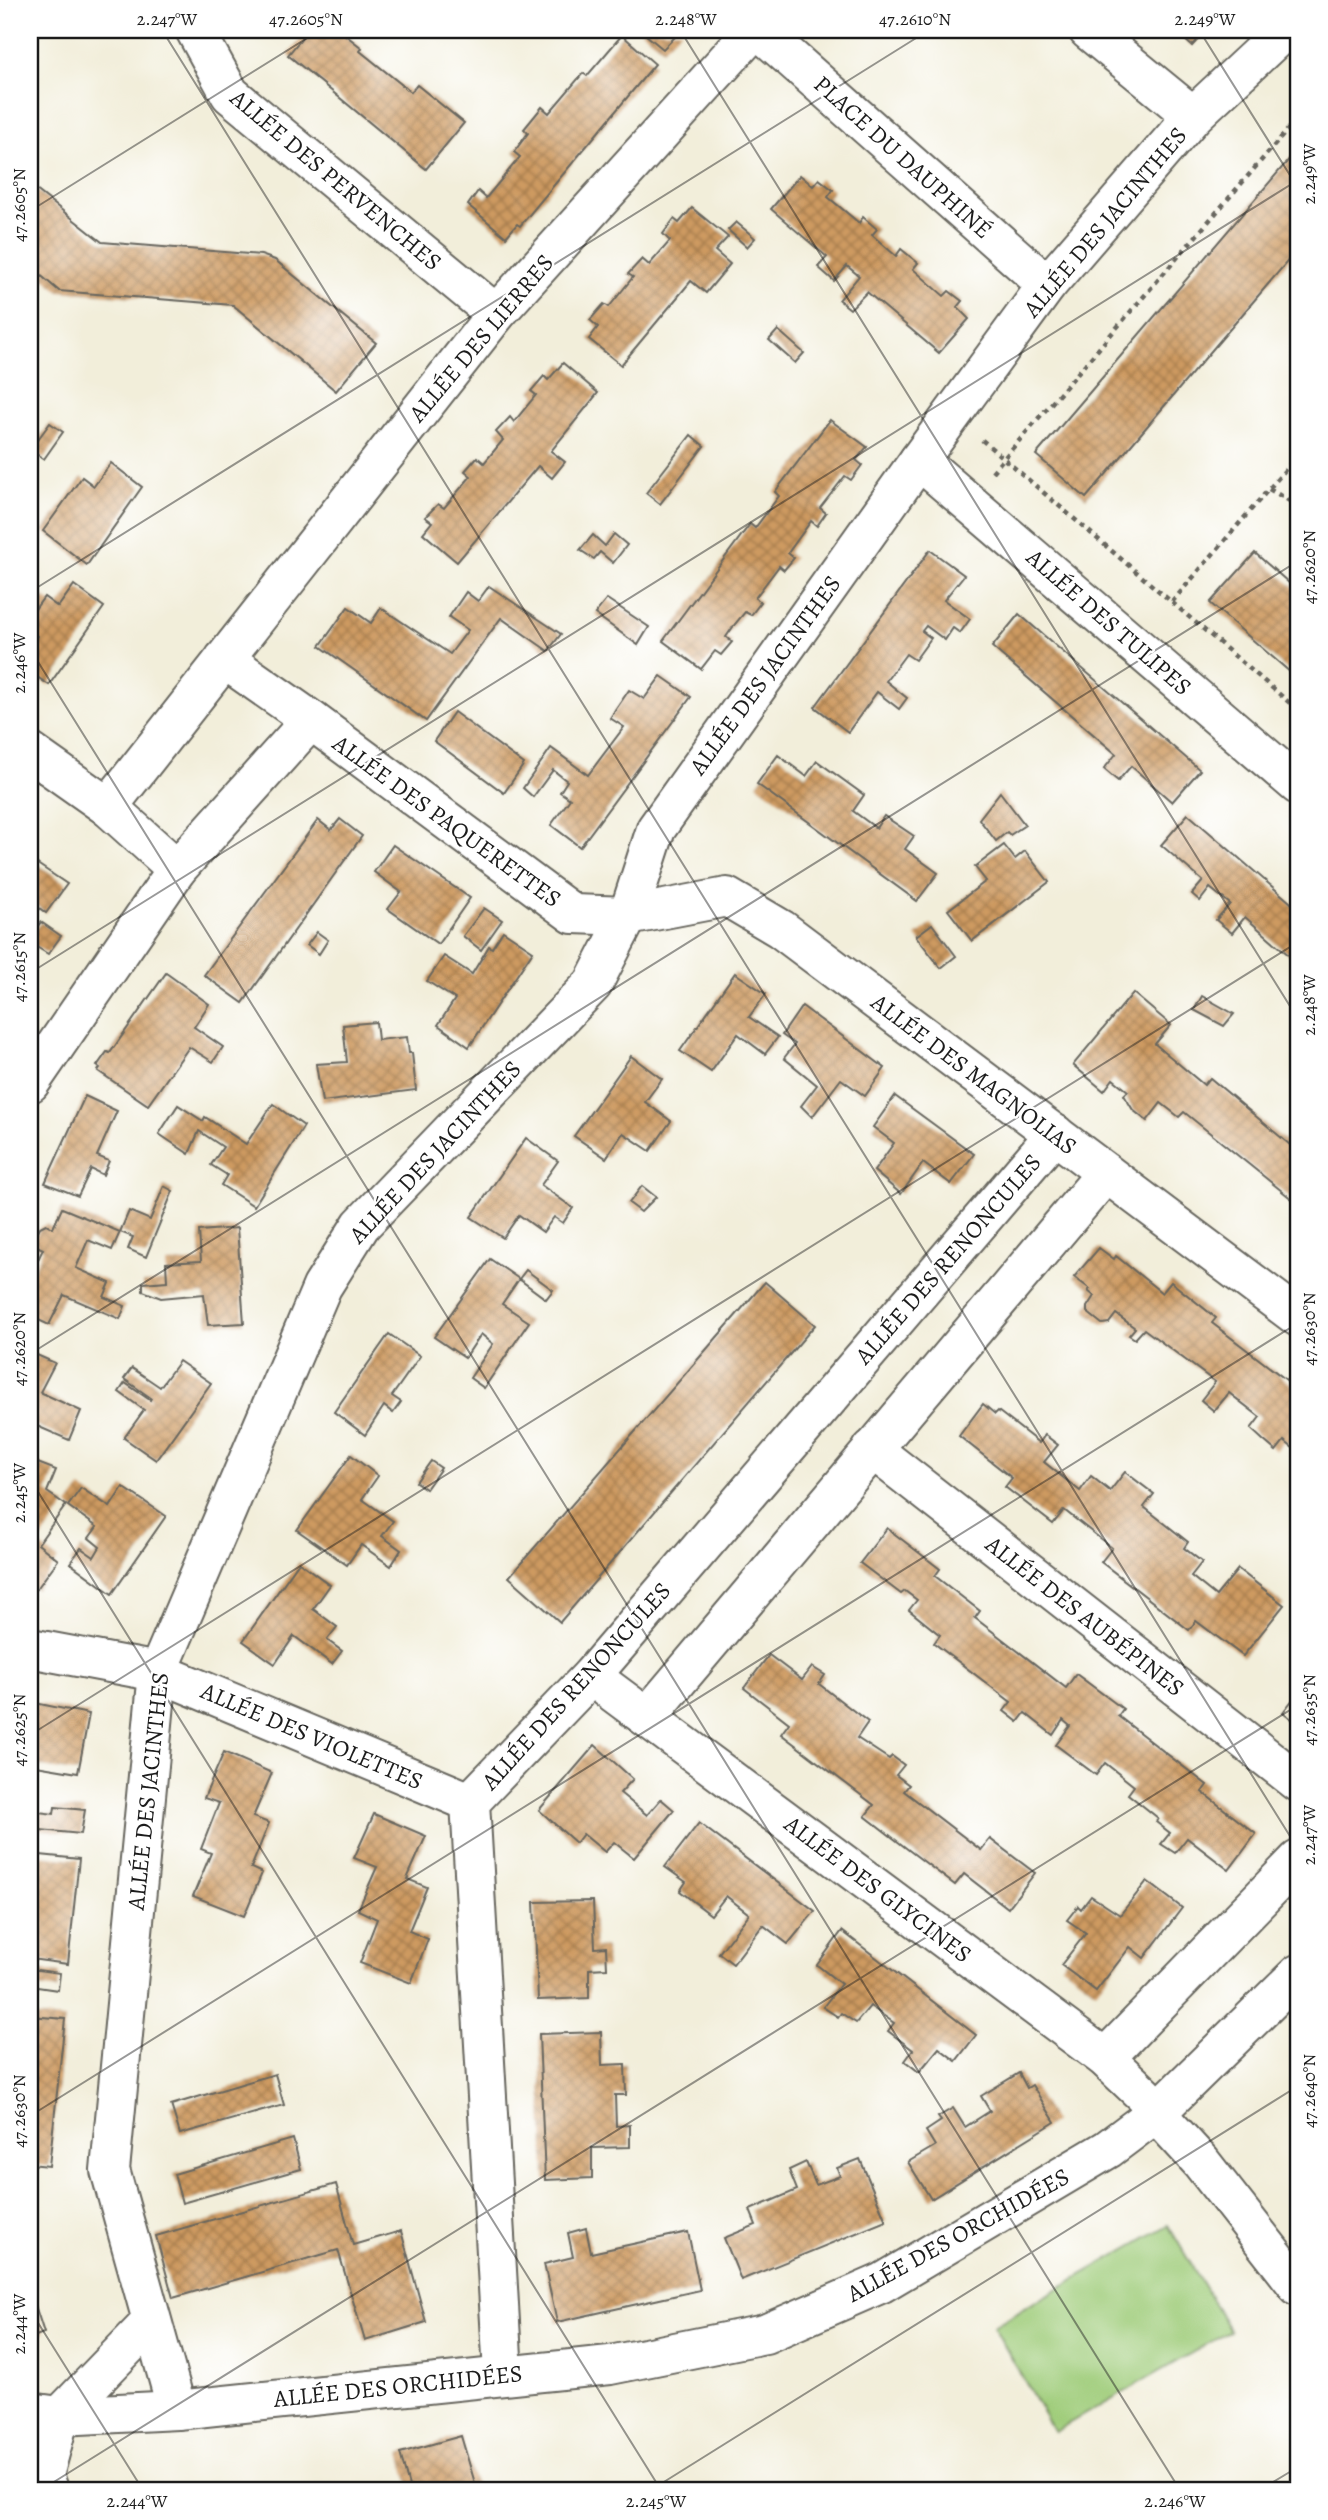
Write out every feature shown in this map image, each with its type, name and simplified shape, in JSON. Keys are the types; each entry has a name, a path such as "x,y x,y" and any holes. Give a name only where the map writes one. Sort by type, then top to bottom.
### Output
{"street":[{"name":"ALLÉE DES PERVENCHES","path":"195,30 230,94 496,314"},
{"name":"ALLÉE DES LIERRES","path":"108,807 496,314 756,30"},
{"name":"PLACE DU DAUPHINÉ","path":"756,30 1048,285"},
{"path":"1088,30 1193,116"},
{"name":"ALLÉE DES JACINTHES","path":"177,2410 110,2171 158,1672 322,1287 360,1225 593,984 628,916 656,829 919,460 1048,285 1193,116 1285,30"},
{"name":"ALLÉE DES TULIPES","path":"919,460 1298,785"},
{"name":"ALLÉE DES PAQUERETTES","path":"224,659 573,914 628,916"},
{"path":"30,1083 177,869 311,720"},
{"path":"30,752 108,807 177,869"},
{"name":"ALLÉE DES MAGNOLIAS","path":"628,916 727,897 781,929 1298,1317"},
{"name":"ALLÉE DES RENONCULES","path":"503,2374 470,1801 591,1676 1055,1134"},
{"path":"647,1717 1105,1172"},
{"name":"ALLÉE DES AUBÉPINES","path":"872,1449 1298,1782"},
{"name":"ALLÉE DES VIOLETTES","path":"30,1648 158,1672 470,1801"},
{"name":"ALLÉE DES GLYCINES","path":"591,1676 1105,2058 1144,2095 1156,2113 1201,2162 1298,2286"},
{"path":"1105,2058 1298,1860"},
{"name":"ALLÉE DES ORCHIDÉES","path":"45,2414 177,2410 503,2374 610,2365 765,2334 882,2283 1108,2149 1156,2113 1298,1974"},
{"path":"49,2490 44,2475 45,2414 151,2322"}],"path":[{"path":"967,501 1298,118"},
{"path":"953,415 1298,710"},
{"path":"1172,602 1298,455"},
{"path":"1269,489 1298,506"}],"green space":[{"path":"1168,2225 1230,2331 1054,2432 993,2326"}],"building":[{"path":"308,30 339,30 362,48 360,51 411,92 417,85 464,123 426,169 288,55"},
{"path":"640,30 682,30 663,49"},
{"path":"1174,30 1207,30 1192,46"},
{"path":"622,35 655,64 520,226 517,224 506,237 468,205 478,191 486,198 520,157 514,152 528,133 524,129 542,107 549,113 583,73 587,76"},
{"path":"1298,149 1298,249 1086,498 1036,455"},
{"path":"800,175 813,186 819,179 833,190 828,197 859,223 863,217 877,229 872,235 896,256 901,249 918,263 913,269 944,296 949,291 962,301 957,307 969,319 939,353 867,292 850,309 839,300 859,276 847,266 834,281 818,267 827,257 771,209"},
{"path":"30,185 102,242 261,255 275,260 376,343 336,391 233,305 59,291 30,266"},
{"path":"692,208 728,237 715,251 730,264 706,293 691,281 621,365 589,339 598,327 590,320 604,304 609,307 633,277 628,274 642,259 649,265 670,241 663,234 674,219 679,223"},
{"path":"736,222 755,238 747,247 728,230"},
{"path":"778,330 804,353 795,363 769,340"},
{"path":"563,363 598,393 551,451 565,462 552,478 538,466 457,562 423,533 432,522 425,517 438,504 444,508 471,476 465,471 477,457 484,463 503,440 496,432 510,417 514,422 536,395 531,391 544,376 548,380"},
{"path":"830,420 867,447 856,460 862,465 851,480 845,476 820,508 826,513 817,526 811,521 788,553 794,558 784,570 779,566 755,598 761,602 751,615 745,612 726,637 732,642 721,655 715,651 701,669 663,641 750,524 755,528 779,496 775,492"},
{"path":"50,423 63,432 44,459 30,450"},
{"path":"691,435 704,446 660,504 646,493"},
{"path":"111,463 142,487 87,565 43,531 82,477 94,486"},
{"path":"614,534 627,545 613,563 600,552 594,559 580,550 593,535 605,546"},
{"path":"930,550 964,575 944,600 970,619 960,633 953,628 945,640 926,626 922,631 931,638 915,660 906,654 886,681 907,698 899,709 877,692 848,732 815,707"},
{"path":"1255,553 1298,591 1298,679 1210,603"},
{"path":"74,585 104,607 49,685 30,672 30,646 37,636 30,631 30,616 44,597 58,607"},
{"path":"489,586 561,634 548,651 501,618 426,721 320,646 348,607 371,623 381,608 450,654 468,630 449,617 466,592 478,601"},
{"path":"607,599 649,627 638,645 595,614"},
{"path":"1019,614 1200,770 1172,802 1131,766 1118,781 1104,769 1116,754 992,647"},
{"path":"661,676 691,697 580,847 551,825 570,799 560,792 567,781 553,770 533,797 523,788 551,748 588,775 624,727 610,718 629,690 644,699"},
{"path":"454,712 524,764 504,793 434,741"},
{"path":"778,755 806,776 817,761 864,795 853,811 876,828 884,816 914,836 905,849 938,873 917,901 757,784"},
{"path":"1000,792 1025,825 1010,835 1007,832 996,841 979,819"},
{"path":"1188,814 1298,909 1298,963 1245,917 1232,933 1216,920 1230,904 1210,888 1200,901 1192,894 1203,881 1161,845"},
{"path":"340,819 362,836 243,1003 204,975 318,820 331,830"},
{"path":"393,845 470,898 438,944 388,909 401,892 374,872"},
{"path":"1004,845 1015,859 1025,851 1049,882 972,941 948,910 986,881 975,867"},
{"path":"30,859 67,884 46,913 30,901"},
{"path":"484,908 502,920 481,950 463,936"},
{"path":"41,922 61,936 48,954 30,943 30,937"},
{"path":"932,924 956,956 941,968 916,936"},
{"path":"503,931 533,951 469,1047 438,1025 455,999 427,981 444,956 472,974 489,946 492,948"},
{"path":"317,932 328,940 319,954 307,945"},
{"path":"166,973 209,1004 194,1027 223,1047 213,1062 189,1047 148,1105 98,1071 100,1068 97,1066 107,1052 110,1053"},
{"path":"735,973 766,994 749,1017 778,1037 765,1054 738,1034 711,1072 680,1051"},
{"path":"1133,993 1171,1025 1155,1044 1204,1085 1210,1078 1295,1149 1298,1145 1298,1204 1184,1112 1179,1117 1161,1103 1147,1121 1133,1110 1124,1095 1128,1091 1113,1079 1104,1091 1073,1065"},
{"path":"1202,996 1234,1014 1224,1026 1194,1010"},
{"path":"802,1006 885,1068 865,1096 841,1079 812,1117 801,1106 817,1085 784,1058 795,1044 782,1035"},
{"path":"376,1022 378,1040 407,1037 409,1053 412,1053 416,1090 322,1102 316,1064 347,1062 343,1025"},
{"path":"631,1056 662,1079 645,1102 671,1121 650,1151 623,1133 606,1158 574,1136"},
{"path":"85,1096 117,1111 97,1156 109,1161 103,1175 91,1169 78,1196 45,1183"},
{"path":"895,1096 974,1154 951,1184 923,1163 901,1194 874,1171 894,1143 873,1127"},
{"path":"273,1104 304,1126 254,1206 221,1185 227,1175 211,1165 223,1147 199,1131 189,1154 159,1134 178,1105 203,1121 205,1117 246,1144"},
{"path":"526,1138 558,1161 541,1185 573,1208 563,1223 554,1217 543,1232 519,1215 503,1238 471,1217"},
{"path":"164,1186 173,1191 146,1257 128,1249 133,1237 120,1232 129,1211 150,1220"},
{"path":"642,1186 656,1197 641,1212 629,1203"},
{"path":"62,1208 120,1232 112,1250 88,1240 76,1268 110,1283 104,1297 125,1306 120,1319 64,1295 49,1325 30,1316 30,1277 43,1249 37,1246 34,1239 40,1227 46,1224 53,1228"},
{"path":"237,1228 244,1323 208,1325 204,1294 161,1298 143,1291 143,1283 167,1281 166,1263 201,1261 199,1231"},
{"path":"1099,1248 1114,1259 1116,1256 1162,1293 1171,1282 1216,1318 1212,1323 1298,1389 1298,1452 1284,1441 1276,1451 1263,1440 1251,1429 1260,1417 1229,1393 1214,1411 1201,1400 1215,1382 1144,1329 1135,1339 1129,1335 1135,1328 1116,1314 1109,1323 1102,1324 1087,1312 1094,1296 1088,1291 1090,1289 1074,1277"},
{"path":"490,1259 519,1279 502,1304 529,1322 484,1388 470,1378 493,1344 481,1334 465,1358 434,1337"},
{"path":"526,1270 553,1290 546,1299 519,1279"},
{"path":"765,1282 815,1325 560,1622 509,1577"},
{"path":"389,1334 420,1356 392,1396 401,1402 393,1413 384,1406 365,1435 334,1412"},
{"path":"30,1352 55,1363 40,1392 81,1411 69,1440 30,1423"},
{"path":"179,1361 211,1383 156,1460 124,1438 144,1410 119,1392 125,1383 150,1400 151,1398 124,1379 132,1368 160,1387"},
{"path":"983,1404 995,1414 998,1411 1039,1443 1045,1435 1058,1445 1044,1462 1080,1491 1091,1476 1110,1491 1125,1472 1154,1494 1144,1507 1188,1542 1184,1548 1202,1562 1191,1576 1216,1596 1238,1569 1284,1605 1243,1656 1196,1621 1189,1630 1101,1562 1112,1548 1064,1510 1053,1524 1005,1487 1012,1478 959,1436"},
{"path":"351,1455 378,1476 362,1499 393,1521 382,1536 401,1550 391,1566 361,1545 347,1565 297,1530"},
{"path":"30,1460 56,1470 47,1492 66,1505 38,1544 58,1560 36,1590 30,1586"},
{"path":"431,1461 441,1468 426,1489 416,1482"},
{"path":"123,1487 166,1516 112,1594 70,1563 81,1548 94,1557 100,1547 89,1538 97,1527 68,1506 81,1488 110,1507"},
{"path":"887,1528 940,1569 935,1576 980,1611 975,1618 1066,1688 1076,1674 1123,1709 1118,1716 1207,1785 1202,1792 1256,1834 1229,1870 1187,1838 1175,1853 1161,1844 1170,1833 1156,1822 1158,1818 1128,1794 1134,1786 1105,1763 1096,1775 1056,1745 1070,1726 1063,1720 1053,1735 1025,1713 1018,1722 1004,1711 1011,1702 934,1643 940,1635 909,1610 917,1600 905,1591 901,1594 860,1563"},
{"path":"299,1562 330,1585 313,1609 337,1627 327,1640 342,1651 332,1664 294,1636 275,1664 243,1641"},
{"path":"769,1655 802,1680 812,1667 825,1675 819,1684 868,1722 857,1738 889,1759 892,1756 904,1765 896,1775 909,1785 904,1791 981,1850 990,1839 1035,1873 1008,1908 964,1874 955,1885 910,1851 865,1816 874,1805 781,1734 789,1723 744,1688"},
{"path":"1298,1693 1298,1724 1283,1712"},
{"path":"30,1702 89,1714 78,1773 30,1765 33,1744 30,1744"},
{"path":"595,1745 633,1779 620,1793 647,1815 661,1799 674,1810 634,1858 614,1842 605,1852 583,1834 576,1843 539,1810"},
{"path":"224,1752 272,1773 253,1817 269,1823 251,1868 262,1873 244,1916 193,1896 211,1853 201,1849 219,1803 204,1798"},
{"path":"55,1807 85,1810 81,1834 30,1829 30,1811 54,1814"},
{"path":"374,1814 426,1836 407,1879 427,1887 409,1931 428,1939 411,1983 360,1963 377,1919 358,1910 377,1867 354,1858"},
{"path":"699,1823 815,1911 788,1944 763,1925 733,1964 719,1953 749,1914 726,1896 711,1915 680,1891 686,1882 665,1867"},
{"path":"40,1855 79,1859 68,1964 30,1959 33,1926 30,1926 30,1906 35,1907"},
{"path":"1147,1881 1182,1908 1144,1958 1130,1947 1096,1991 1061,1965 1086,1933 1067,1920 1078,1906 1081,1909 1091,1896 1120,1915"},
{"path":"593,1901 595,1948 606,1947 607,1968 589,1969 589,1998 538,2000 534,1902"},
{"path":"842,1931 976,2035 956,2061 939,2048 919,2072 905,2061 913,2050 888,2031 894,2023 870,2006 856,2023 841,2013 838,2017 823,2007 841,1984 817,1965"},
{"path":"30,1969 60,1973 58,1990 30,1986"},
{"path":"30,2016 65,2019 49,2166 30,2164"},
{"path":"601,2032 602,2065 625,2064 626,2095 615,2095 616,2126 630,2125 630,2147 592,2148 592,2178 545,2180 539,2034"},
{"path":"1019,2073 1027,2088 1032,2085 1055,2122 931,2199 908,2162 935,2146 926,2131 941,2121 938,2117 953,2108 965,2127 990,2111 981,2096"},
{"path":"275,2074 284,2105 180,2134 171,2105"},
{"path":"293,2139 301,2169 182,2203 174,2174"},
{"path":"860,2159 886,2221 741,2280 724,2238 756,2225 750,2210 797,2190 789,2170 806,2162 816,2185 840,2176 837,2168"},
{"path":"336,2184 353,2245 401,2231 426,2322 365,2341 338,2250 173,2298 156,2236"},
{"path":"586,2228 591,2253 688,2232 700,2290 557,2322 544,2264 573,2257 568,2233"},
{"path":"30,2290 44,2333 30,2338"},
{"path":"461,2436 477,2490 410,2490 400,2453"}]}
